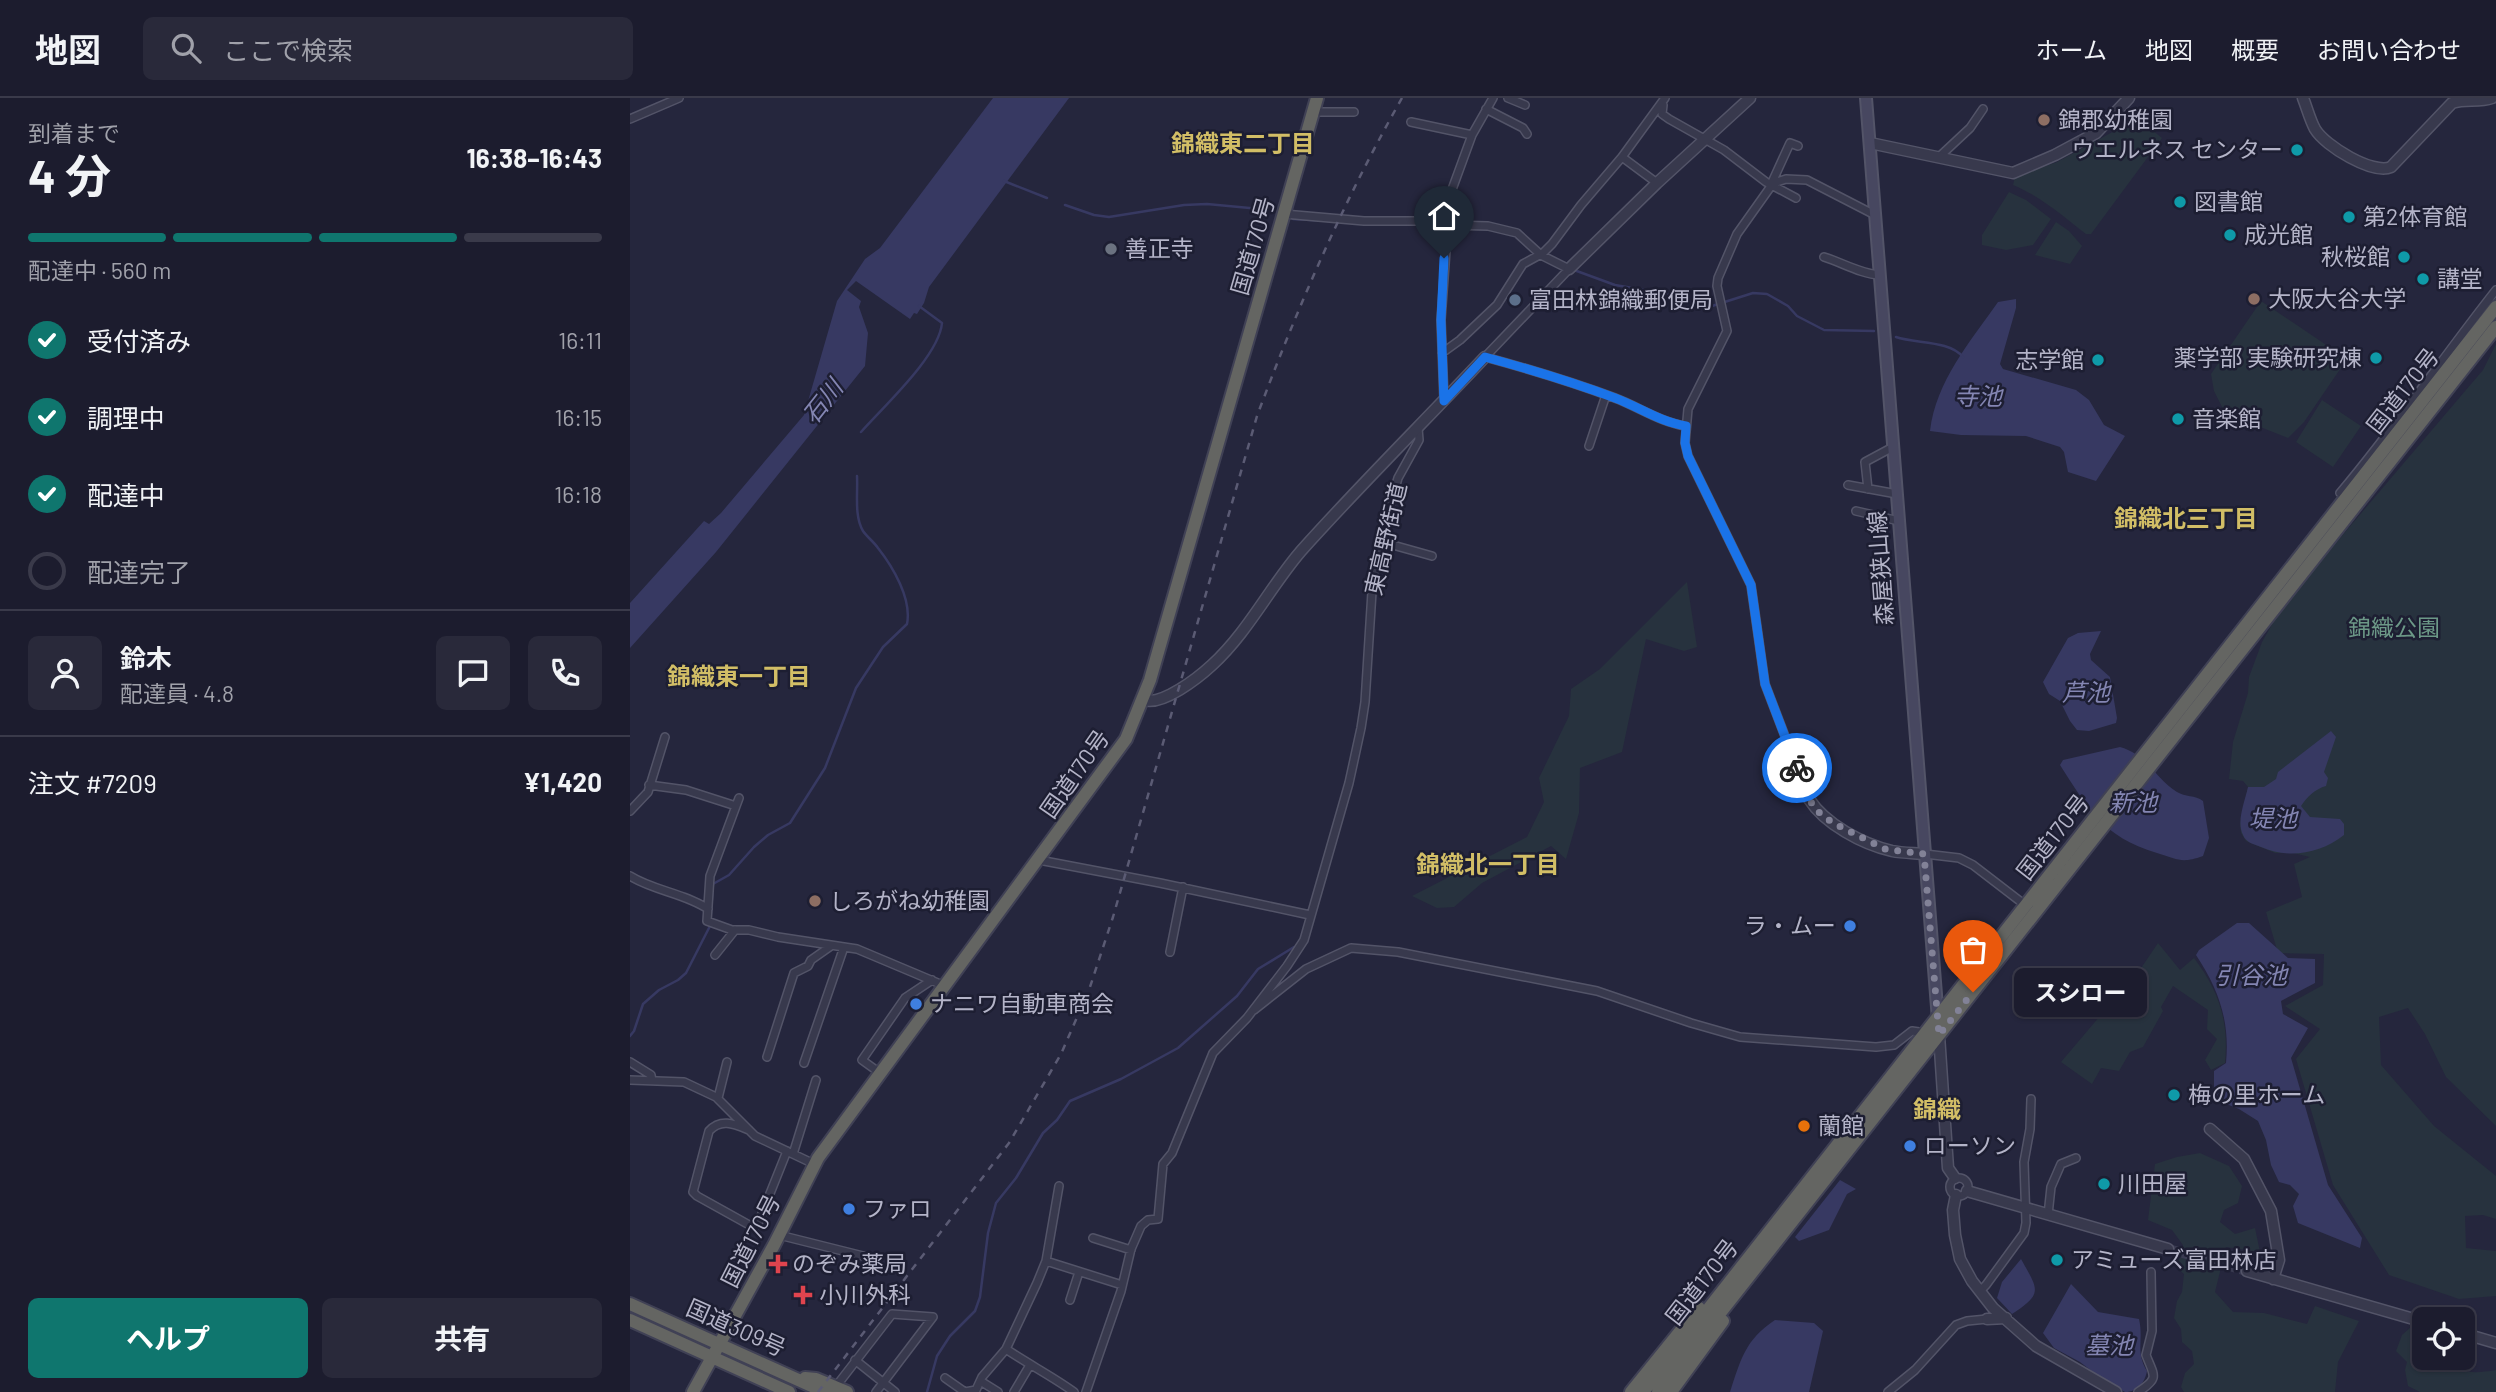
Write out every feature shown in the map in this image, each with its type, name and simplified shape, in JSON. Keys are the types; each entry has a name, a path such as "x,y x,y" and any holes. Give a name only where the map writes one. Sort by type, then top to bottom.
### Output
{"highway":[{"name":"国道170号","path":"693,1392 779,1235 814,1164 1126,739 1144,700 1317,98"},
{"name":"国道170号","path":"1658,1392 1939,1035 2096,825 2496,307"},
{"name":"国道170号","path":"2348,498 2496,327"},
{"name":"国道170号","path":"1643,1392 2025,905 2096,825"},
{"path":"1671,1392 1721,1325 1748,1278"},
{"path":"1631,1392 1700,1307 1722,1291"},
{"name":"国道309号","path":"630,1304 791,1376 835,1391"},
{"name":"国道309号","path":"630,1320 789,1392"}],"main road":[{"name":"森屋狭山線","path":"1866,98 1939,1035"}],"street":[{"path":"630,119 679,98"},
{"path":"1444,401 1441,320 1450,195 1472,135 1493,98"},
{"path":"1508,98 1525,105"},
{"path":"1686,426 1646,414 1606,395 1546,373 1485,357 1657,183 1749,98"},
{"path":"1870,143 2013,173 2096,133 2129,98"},
{"path":"2302,98 2315,129 2323,139 2334,148 2380,170 2391,167 2452,103 2463,98 2484,101 2491,98"},
{"path":"1663,99 1662,114 1739,159 1771,184 1796,198"},
{"path":"1442,353 1497,305 1523,264 1552,244 1622,157 1663,99"},
{"path":"1486,109 1523,128 1527,134"},
{"path":"1939,157 1970,128 1983,109"},
{"path":"1313,112 1354,112"},
{"path":"1411,122 1472,135"},
{"path":"1798,146 1786,141 1771,184 1737,234 1718,278 1717,286 1727,331 1693,398 1686,426 1685,443 1688,456 1751,585 1765,684 1809,799 1816,810 1833,823 1875,845 1893,851 1959,858 1973,865 2025,905"},
{"path":"1622,157 1657,183"},
{"path":"1771,184 1786,179 1807,180 1875,215"},
{"path":"1284,214 1447,223 1509,230 1525,239 1540,254 1569,270"},
{"path":"1825,257 1867,274 1880,275"},
{"path":"2348,498 2445,360 2452,346 2496,290"},
{"name":"東高野街道","path":"1251,1012 1304,940 1349,783 1365,702 1373,576 1398,478 1419,440 1418,428 1485,357"},
{"path":"1589,446 1606,395"},
{"path":"1144,700 1158,701 1195,680 1213,665 1239,636 1300,553 1418,428"},
{"path":"1868,489 1866,462 1893,447"},
{"path":"1848,485 1897,494"},
{"path":"1856,511 1899,521"},
{"path":"1382,542 1432,556"},
{"path":"630,811 648,792 665,737"},
{"path":"649,785 686,790 736,806"},
{"path":"739,798 713,862 707,921 735,930 750,930 844,947 878,957 945,986"},
{"path":"1039,860 1183,887 1310,915"},
{"path":"630,876 643,884 697,902 708,909"},
{"path":"1170,951 1183,887"},
{"path":"715,955 735,930"},
{"path":"768,1057 794,973 808,966 811,960 832,945"},
{"path":"804,1063 844,947"},
{"path":"1086,1392 1131,1250 1141,1226 1148,1220 1158,1219 1163,1164 1172,1153 1213,1053 1251,1012 1306,969 1351,948 1398,952 1597,990 1691,1024 1756,1039 1876,1046 1894,1045 1912,1031 1939,1035 1948,1168 1955,1178"},
{"path":"880,1073 862,1060 905,998 932,980"},
{"path":"630,1062 651,1074 652,1081"},
{"path":"718,1098 727,1062"},
{"path":"630,1080 684,1082 718,1098 755,1136 814,1164"},
{"path":"749,1130 732,1123 714,1125 709,1131 693,1192 751,1226 757,1226 790,1152 817,1080"},
{"path":"1980,1291 2022,1238 2026,1223 2024,1162 2030,1129 2031,1099"},
{"path":"2210,1129 2244,1159 2271,1211 2279,1260 2273,1279"},
{"path":"2048,1214 2051,1187 2061,1164 2076,1158"},
{"path":"1955,1178 1966,1180 1967,1191 1963,1195 1956,1195 1951,1191 1950,1185 1955,1178"},
{"path":"945,1378 963,1391 976,1390 982,1377 1006,1349 1046,1261 1059,1186"},
{"path":"1967,1191 2168,1249"},
{"path":"1956,1195 1952,1210 1960,1259 1972,1282 1993,1308 2036,1346 2116,1392"},
{"path":"779,1235 863,1256"},
{"path":"1093,1238 1131,1250"},
{"path":"1046,1261 1122,1284"},
{"path":"2247,1271 2412,1319"},
{"path":"1070,1300 1079,1272"},
{"path":"2138,1392 2151,1384 2154,1378 2146,1355 2152,1331 2151,1272"},
{"path":"835,1391 855,1360 892,1314 933,1317 876,1392"},
{"path":"1888,1392 1915,1370 1956,1325 1967,1321 2006,1318"},
{"path":"2475,1337 2496,1343"},
{"path":"1006,1349 1030,1365 1045,1371 1074,1392"},
{"path":"855,1360 895,1392"},
{"path":"1013,1392 1030,1365"},
{"path":"982,1382 998,1392"}],"green space":[{"path":"2131,122 2142,122 2162,138 2091,234 2086,234 2060,213 2013,185 2015,177 2057,162"},
{"path":"2009,192 2026,200 2051,219 2033,245 2006,250 1982,245 1982,235"},
{"path":"2056,222 2069,231 2082,246 2070,264 2035,255"},
{"path":"2261,301 2347,359 2304,422 2288,438 2225,413 2214,391 2211,374"},
{"name":"錦織公園","path":"2496,344 2496,1126 2446,1077 2425,1034 2408,1008 2379,1017 2381,1065 2434,1126 2496,1176 2496,1219 2483,1215 2465,1216 2466,1248 2496,1251 2496,1296 2459,1299 2389,1275 2333,1185 2296,1059 2320,1029 2285,1006 2323,985 2324,954 2278,953 2266,912 2302,897 2294,864 2310,857 2275,853 2246,841 2240,824 2248,787 2243,781 2229,779 2233,742 2248,693 2249,677 2262,642 2283,605 2483,370"},
{"path":"2322,400 2361,426 2333,467 2296,442"},
{"path":"1687,582 1697,647 1684,651 1646,639 1622,752 1580,768 1579,813 1566,859 1551,846 1482,883 1454,907 1437,908 1412,896 1527,837 1544,802 1539,778 1569,716 1571,689 1600,669"},
{"path":"2158,943 2180,970 2194,958 2210,982 2224,1020 2225,1063 2211,1070 2205,1060 2217,1039 2207,1029 2208,1010 2173,986 2143,1047 2130,1052 2119,1071 2101,1068 2092,1084 2061,1062 2100,1016 2123,1016 2127,989"},
{"path":"2200,1153 2229,1166 2242,1186 2238,1203 2224,1210 2220,1222 2235,1234 2255,1228 2260,1252 2226,1247 2215,1292 2233,1312 2264,1313 2307,1324 2315,1306 2359,1321 2338,1362 2335,1392 2184,1392 2181,1387 2185,1373 2194,1364 2192,1351 2182,1342 2181,1329 2174,1318 2184,1274 2170,1262 2181,1257 2183,1245 2172,1230 2148,1220 2155,1164"},
{"path":"2412,1327 2412,1370 2496,1370 2496,1392 2420,1392 2408,1386 2405,1370 2407,1362 2396,1351 2402,1335"}],"water":[{"name":"石川","path":"993,98 1069,98 929,287 917,314 914,313 910,319 856,281 847,290 861,301 859,307 868,333 865,366 716,552 630,648 630,603 704,521 709,524 721,513 804,415 837,301 865,259 880,248"},
{"name":"寺池","path":"2016,299 2016,308 2000,364 2003,369 2076,390 2089,400 2104,425 2125,436 2096,481 2068,472 2064,452 2060,447 2026,436 1961,435 1930,431 1939,395 1966,347 1998,302"},
{"name":"芦池","path":"2101,631 2090,654 2091,660 2110,677 2116,723 2089,731 2077,730 2060,701 2049,694 2043,682 2068,638 2078,633"},
{"name":"堤池","path":"2331,731 2336,737 2324,772 2328,778 2326,786 2318,789 2301,806 2310,817 2340,819 2344,824 2344,835 2325,847 2304,853 2271,851 2248,842 2240,824 2248,787 2264,787 2276,779 2278,772"},
{"name":"新池","path":"2120,747 2137,755 2177,792 2203,801 2209,838 2203,856 2180,860 2138,846 2110,830 2089,808 2060,765 2063,760"},
{"name":"引谷池","path":"2237,923 2249,923 2288,958 2315,959 2315,983 2281,1001 2283,1014 2308,1028 2291,1058 2328,1185 2362,1238 2360,1248 2298,1223 2293,1206 2299,1194 2290,1185 2279,1182 2258,1121 2239,1109 2214,1099 2214,1071 2226,1063 2226,1033 2217,993 2196,955"},
{"path":"1840,1180 1856,1189 1847,1194 1829,1230 1799,1241 1795,1237"},
{"path":"2021,1259 2035,1290 2029,1301 2012,1314 1997,1298 2002,1282"},
{"name":"墓池","path":"2071,1284 2098,1312 2139,1319 2141,1358 2147,1371 2145,1379 2137,1388 2125,1392 2054,1348 2043,1333"},
{"path":"1775,1320 1814,1323 1823,1331 1809,1392 1730,1392 1750,1343"}],"waterway":[{"path":"1004,181 1047,198"},
{"path":"1065,205 1109,217 1207,204 1271,210"},
{"path":"1293,219 1329,221"},
{"path":"1365,224 1414,224"},
{"path":"1574,270 1615,285 1673,295 1698,305 1712,306 1753,293 1767,294 1788,306 1797,316 1824,330 1874,331"},
{"path":"861,432 909,380 939,336 942,323 919,306"},
{"path":"1896,337 1941,345 1963,357"},
{"path":"630,1036 643,1004 686,973 710,926 713,884 729,875 768,835 790,823 825,768 856,688 883,647 907,624 907,604 900,584 884,556 860,525 857,511 857,476"},
{"path":"927,1392 937,1356 950,1336 975,1311 980,1297 988,1233 996,1203 1016,1178 1043,1133 1057,1120 1070,1101 1121,1079 1178,1048 1237,996 1258,969 1294,947"}],"tunnel":[{"path":"2168,1249 2247,1271"}],"railway":[{"path":"818,1392 1009,1143 1061,1054 1089,990 1113,917 1257,416 1323,254 1402,98"}],"way so far":[{"path":"1797,768 1816,810 1833,823 1885,849 1924,854 1939,1035 1973,992"}],"place":[{"name":"錦郡幼稚園","path":"2044,120"},
{"name":"ウエルネス センター","path":"2297,150"},
{"name":"図書館","path":"2180,202"},
{"name":"第2体育館","path":"2349,217"},
{"name":"成光館","path":"2230,235"},
{"name":"善正寺","path":"1111,249"},
{"name":"秋桜館","path":"2404,257"},
{"name":"講堂","path":"2423,279"},
{"name":"大阪大谷大学","path":"2254,299"},
{"name":"富田林錦織郵便局","path":"1515,300"},
{"name":"薬学部 実験研究棟","path":"2376,358"},
{"name":"志学館","path":"2098,360"},
{"name":"音楽館","path":"2178,419"},
{"name":"しろがね幼稚園","path":"815,901"},
{"name":"ラ・ムー","path":"1850,926"},
{"name":"スシロー","path":"1973,992"},
{"name":"ナニワ自動車商会","path":"916,1004"},
{"name":"梅の里ホーム","path":"2174,1095"},
{"name":"蘭館","path":"1804,1126"},
{"name":"ローソン","path":"1910,1146"},
{"name":"川田屋","path":"2104,1184"},
{"name":"ファロ","path":"849,1209"},
{"name":"アミューズ富田林店","path":"2057,1260"},
{"name":"のぞみ薬局","path":"778,1264"},
{"name":"小川外科","path":"803,1295"}],"district":[{"name":"錦織東二丁目","path":"1243,144"},
{"name":"錦織北三丁目","path":"2186,519"},
{"name":"錦織東一丁目","path":"739,677"},
{"name":"錦織北一丁目","path":"1488,865"},
{"name":"錦織","path":"1937,1110"}],"route":[{"path":"1444,258 1441,344 1444,401 1485,357 1546,373 1620,400 1646,414 1686,426 1685,443 1688,456 1751,585 1765,684 1797,768"}]}
